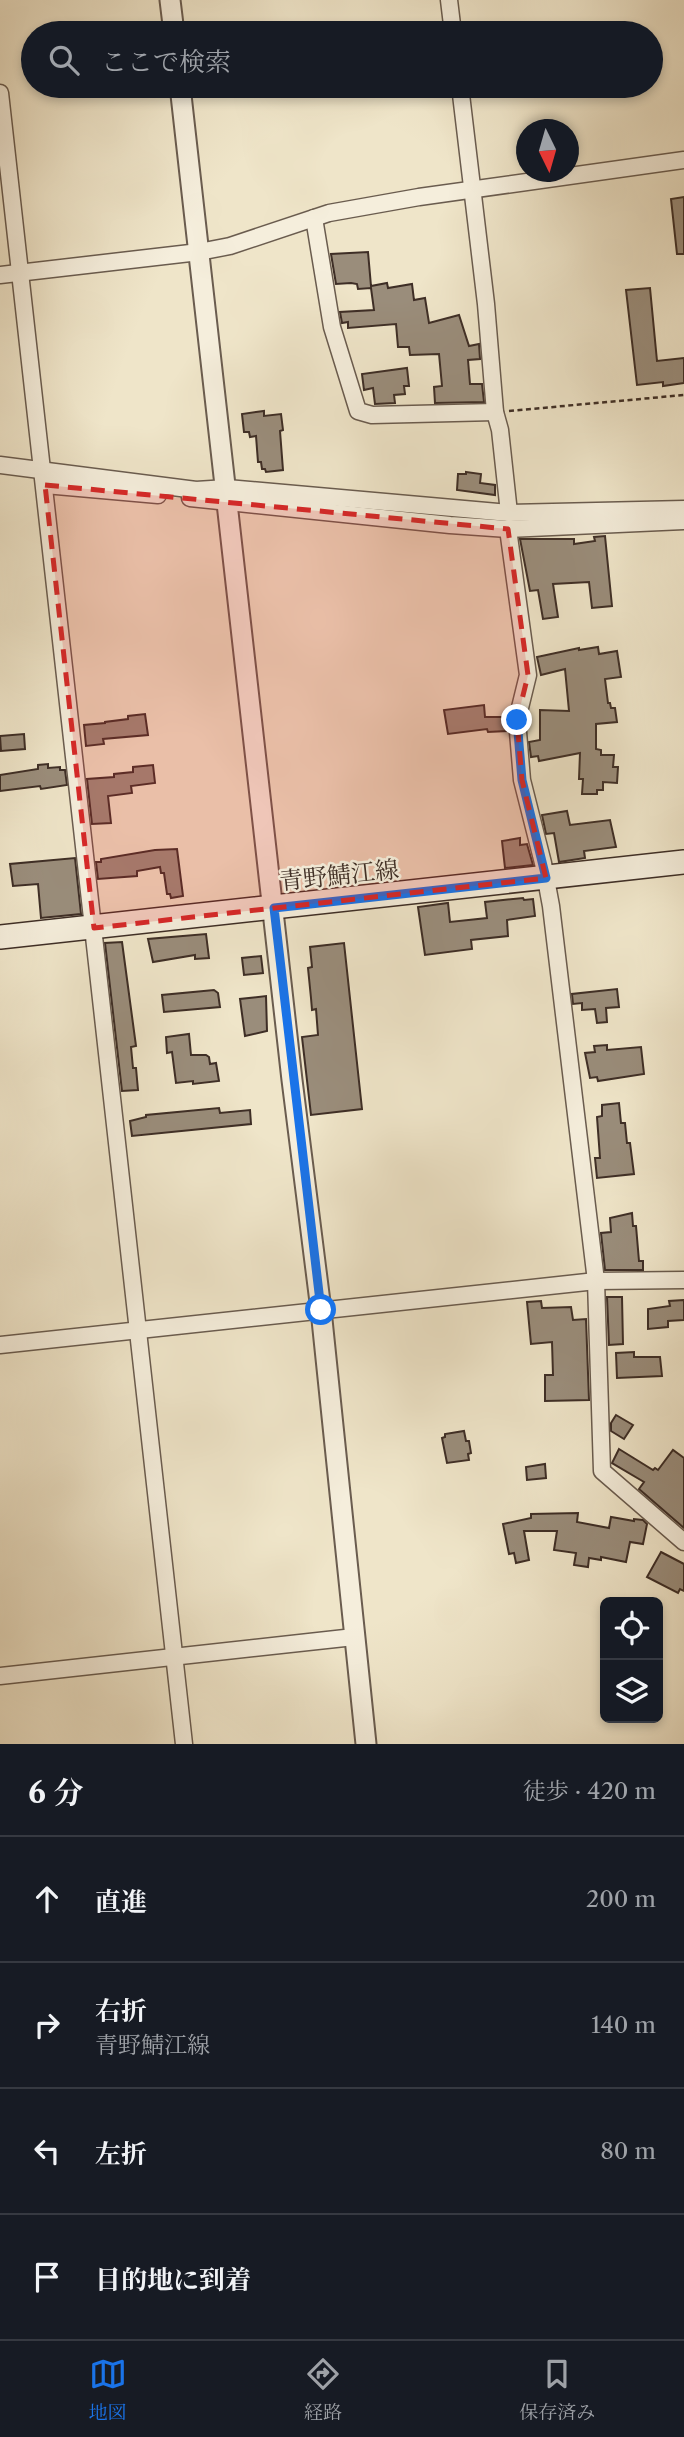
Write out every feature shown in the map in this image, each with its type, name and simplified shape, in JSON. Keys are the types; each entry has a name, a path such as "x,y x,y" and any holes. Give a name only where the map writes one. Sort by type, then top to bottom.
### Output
{"main road":[{"name":"青野鯖江線","path":"0,937 684,862"}],"street":[{"path":"170,0 173,21"},
{"path":"449,0 452,21"},
{"path":"0,93 184,1744"},
{"path":"181,98 321,1310 366,1744"},
{"path":"462,98 474,190 495,412 500,430 527,675 517,720 522,780 546,878 596,1281 601,1471 684,1542"},
{"path":"0,275 199,252 230,246 314,218 419,197 684,160"},
{"path":"314,218 332,327 358,411 372,415 495,412"},
{"path":"0,465 44,477 227,495 450,525 684,509"},
{"path":"508,521 684,521"},
{"path":"0,1345 596,1281 684,1280"},
{"path":"0,1676 354,1637"}],"path":[{"path":"495,412 684,396"}],"highlighted area":[{"path":"45,485 508,529 528,675 517,720 522,780 546,878 94,928"}],"building":[{"path":"684,197 684,254 677,254 671,199"},
{"path":"368,252 371,286 387,283 388,288 412,284 414,300 425,298 429,323 459,315 469,346 479,344 480,359 468,360 470,384 482,384 484,402 435,403 434,387 442,386 439,354 410,355 409,347 398,347 396,324 348,328 348,322 342,323 340,312 374,310 371,288 358,289 357,284 351,283 336,284 331,254"},
{"path":"650,288 657,361 684,358 684,383 663,386 663,382 637,385 626,290"},
{"path":"407,368 409,386 404,386 405,394 394,395 395,403 375,404 373,388 364,390 362,374"},
{"path":"264,411 264,416 281,414 283,470 266,472 262,469 261,462 258,462 256,436 250,437 249,432 244,432 242,414"},
{"path":"458,474 481,474 480,483 495,485 495,495 457,490"},
{"path":"605,536 612,606 592,608 589,582 553,584 558,617 543,619 538,590 530,591 520,539 574,539 574,544 595,541 594,537"},
{"path":"598,647 599,654 617,651 621,677 605,679 608,703 611,708 615,708 617,722 596,724 596,749 601,750 601,755 614,755 613,767 618,767 617,783 603,782 603,790 597,790 597,794 582,794 583,779 579,779 580,753 539,761 538,756 531,757 529,742 540,740 540,710 569,711 565,669 541,675 537,657"},
{"path":"484,705 485,717 507,717 507,731 488,732 487,729 448,734 444,710"},
{"path":"145,714 148,735 103,739 104,744 86,746 84,725"},
{"path":"24,734 25,749 1,751 0,736"},
{"path":"48,764 48,768 60,767 60,770 65,770 67,785 0,791 0,775 38,769 38,765"},
{"path":"153,765 155,783 131,786 132,793 108,796 111,823 92,824 87,779 114,777 114,774 133,772 133,767"},
{"path":"567,811 570,825 610,820 616,847 584,851 585,858 559,862 554,833 546,834 542,815"},
{"path":"520,838 520,845 527,844 533,865 505,868 502,841"},
{"path":"177,849 183,896 171,898 170,894 167,894 164,873 161,873 160,867 137,871 137,876 98,879 96,862 101,862 101,859"},
{"path":"75,858 81,914 41,918 38,884 13,886 10,864"},
{"path":"533,899 535,916 507,920 508,936 471,940 472,949 425,955 418,907 448,903 450,922 487,918 485,902"},
{"path":"206,934 209,958 195,959 195,955 153,962 148,939"},
{"path":"122,942 136,1046 131,1047 138,1090 122,1091 105,943"},
{"path":"344,943 362,1109 311,1115 302,1037 318,1035 316,1009 312,1010 308,968 312,967 310,947"},
{"path":"261,956 263,973 244,975 242,958"},
{"path":"617,989 619,1007 606,1008 607,1022 597,1023 595,1009 582,1010 582,1003 573,1004 572,994"},
{"path":"214,990 218,993 220,1007 164,1012 162,995"},
{"path":"266,996 267,1031 245,1036 240,999"},
{"path":"189,1034 191,1055 206,1055 210,1064 216,1063 219,1081 176,1083 172,1052 167,1053 166,1037"},
{"path":"607,1045 607,1050 641,1047 644,1074 598,1081 597,1077 590,1078 585,1053 595,1052 594,1046"},
{"path":"619,1103 621,1123 625,1123 627,1143 630,1143 634,1174 597,1178 595,1158 600,1158 597,1117 602,1116 602,1105"},
{"path":"219,1108 220,1113 250,1110 251,1124 132,1136 130,1121 146,1115"},
{"path":"632,1213 639,1261 643,1261 643,1270 605,1270 601,1233 611,1232 610,1218"},
{"path":"607,1297 622,1297 623,1344 609,1345"},
{"path":"684,1300 684,1320 668,1321 668,1327 648,1329 648,1309 670,1306 669,1301"},
{"path":"541,1301 542,1308 571,1307 573,1320 586,1319 589,1400 545,1401 545,1375 553,1375 552,1342 531,1344 527,1302"},
{"path":"634,1352 634,1357 660,1357 662,1376 617,1378 616,1353"},
{"path":"616,1415 633,1425 624,1439 611,1431 611,1423"},
{"path":"464,1431 466,1441 469,1441 469,1460 447,1463 442,1438 445,1434"},
{"path":"619,1449 653,1470 658,1470 673,1450 684,1458 684,1528 639,1489 644,1482 612,1463"},
{"path":"545,1464 546,1478 527,1480 526,1467"},
{"path":"578,1513 577,1522 609,1528 611,1517 643,1520 647,1524 643,1544 630,1542 626,1562 601,1557 601,1560 589,1558 588,1567 574,1565 576,1553 554,1550 557,1531 524,1531 529,1560 516,1563 514,1553 509,1554 503,1524 531,1518 531,1514"},
{"path":"661,1552 684,1564 684,1591 680,1589 678,1593 647,1577"}],"route":[{"path":"321,1310 274,908 546,878 522,780 517,720"}]}
